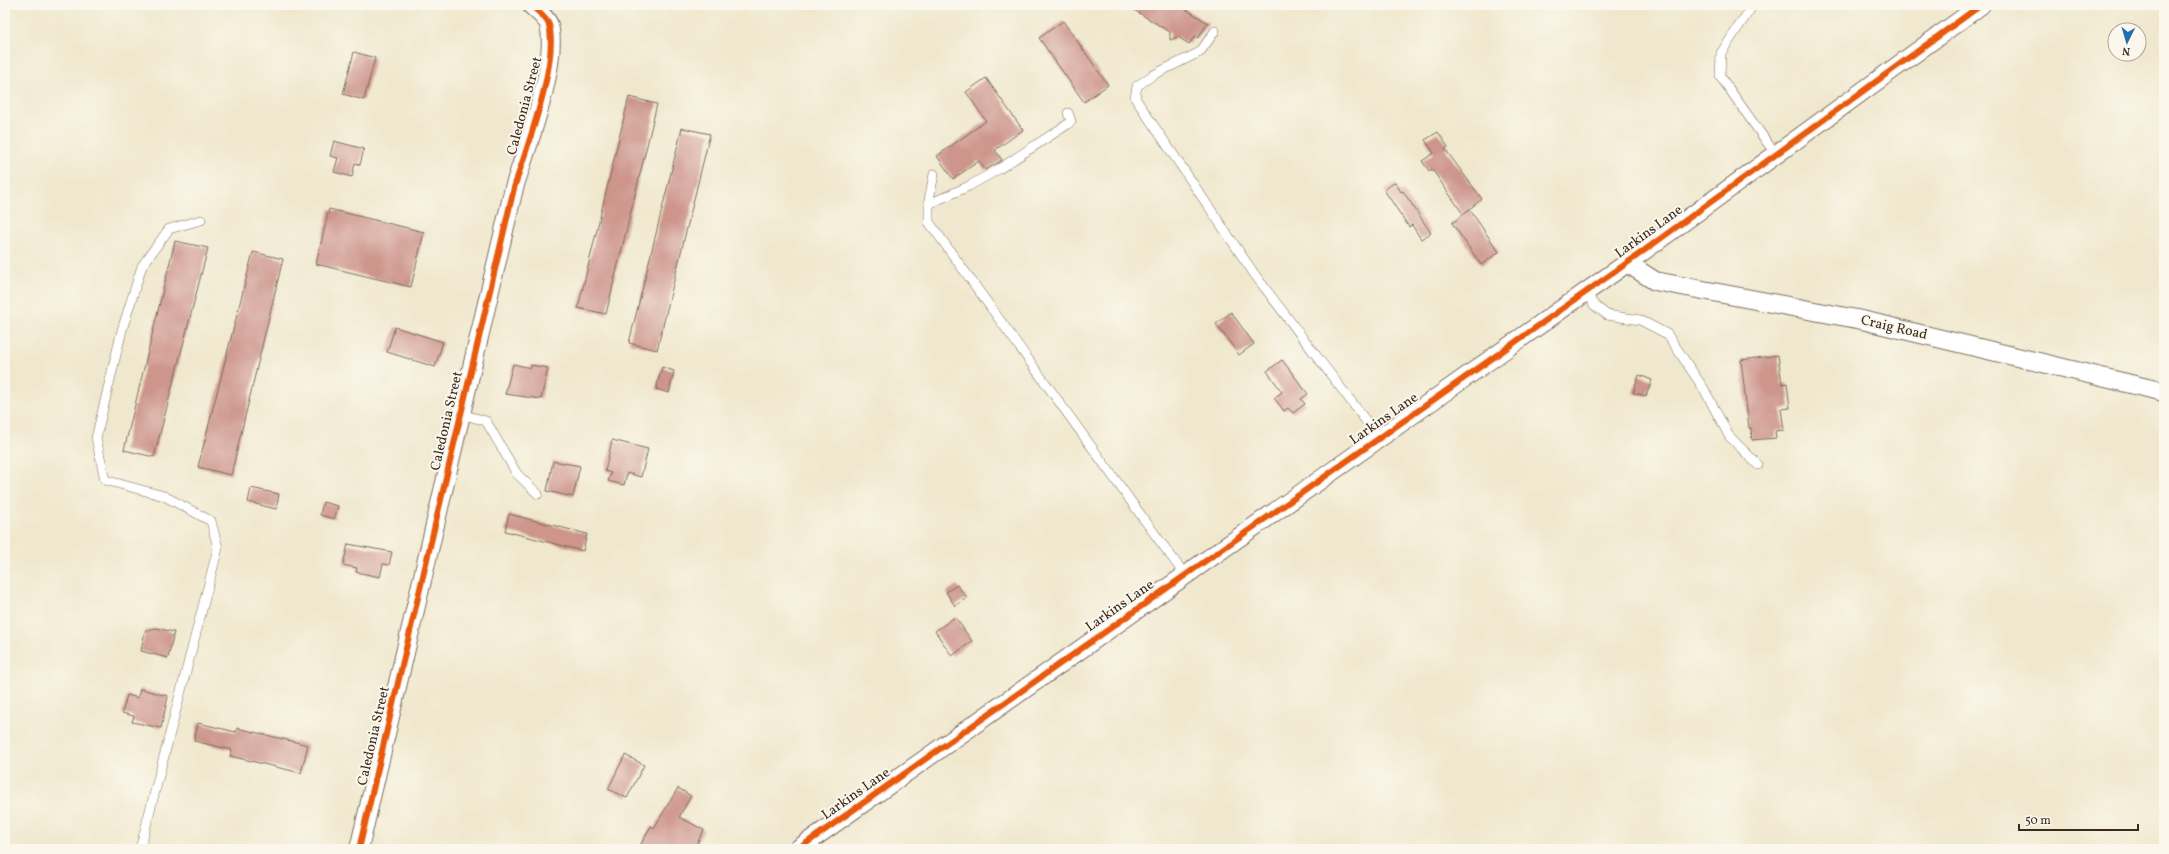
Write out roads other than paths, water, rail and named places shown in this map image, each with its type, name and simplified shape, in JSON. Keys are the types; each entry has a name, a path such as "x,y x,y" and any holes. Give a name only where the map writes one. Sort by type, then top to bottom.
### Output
{"street":[{"name":"Caledonia Street","path":"359,849 514,188 546,83 552,54 548,24 531,5"},
{"name":"Larkins Lane","path":"798,849 1627,263 1981,5"},
{"name":"Craig Road","path":"1627,263 1655,281 1862,320 2164,392"}],"lane":[{"path":"1754,5 1720,53 1720,76 1776,155"},
{"path":"1215,31 1200,52 1153,75 1137,86 1134,98 1255,275 1379,438"},
{"path":"929,204 969,186 999,169 1068,124 1071,121 1068,113"},
{"path":"934,174 929,204 929,222 1138,512 1185,574"},
{"path":"140,849 218,548 212,521 164,496 105,480 96,438 122,330 142,266 169,229 201,220"},
{"path":"1586,292 1594,305 1607,315 1640,320 1667,334 1704,389 1729,436 1758,464"},
{"path":"461,414 486,421 518,474 538,494"}]}
